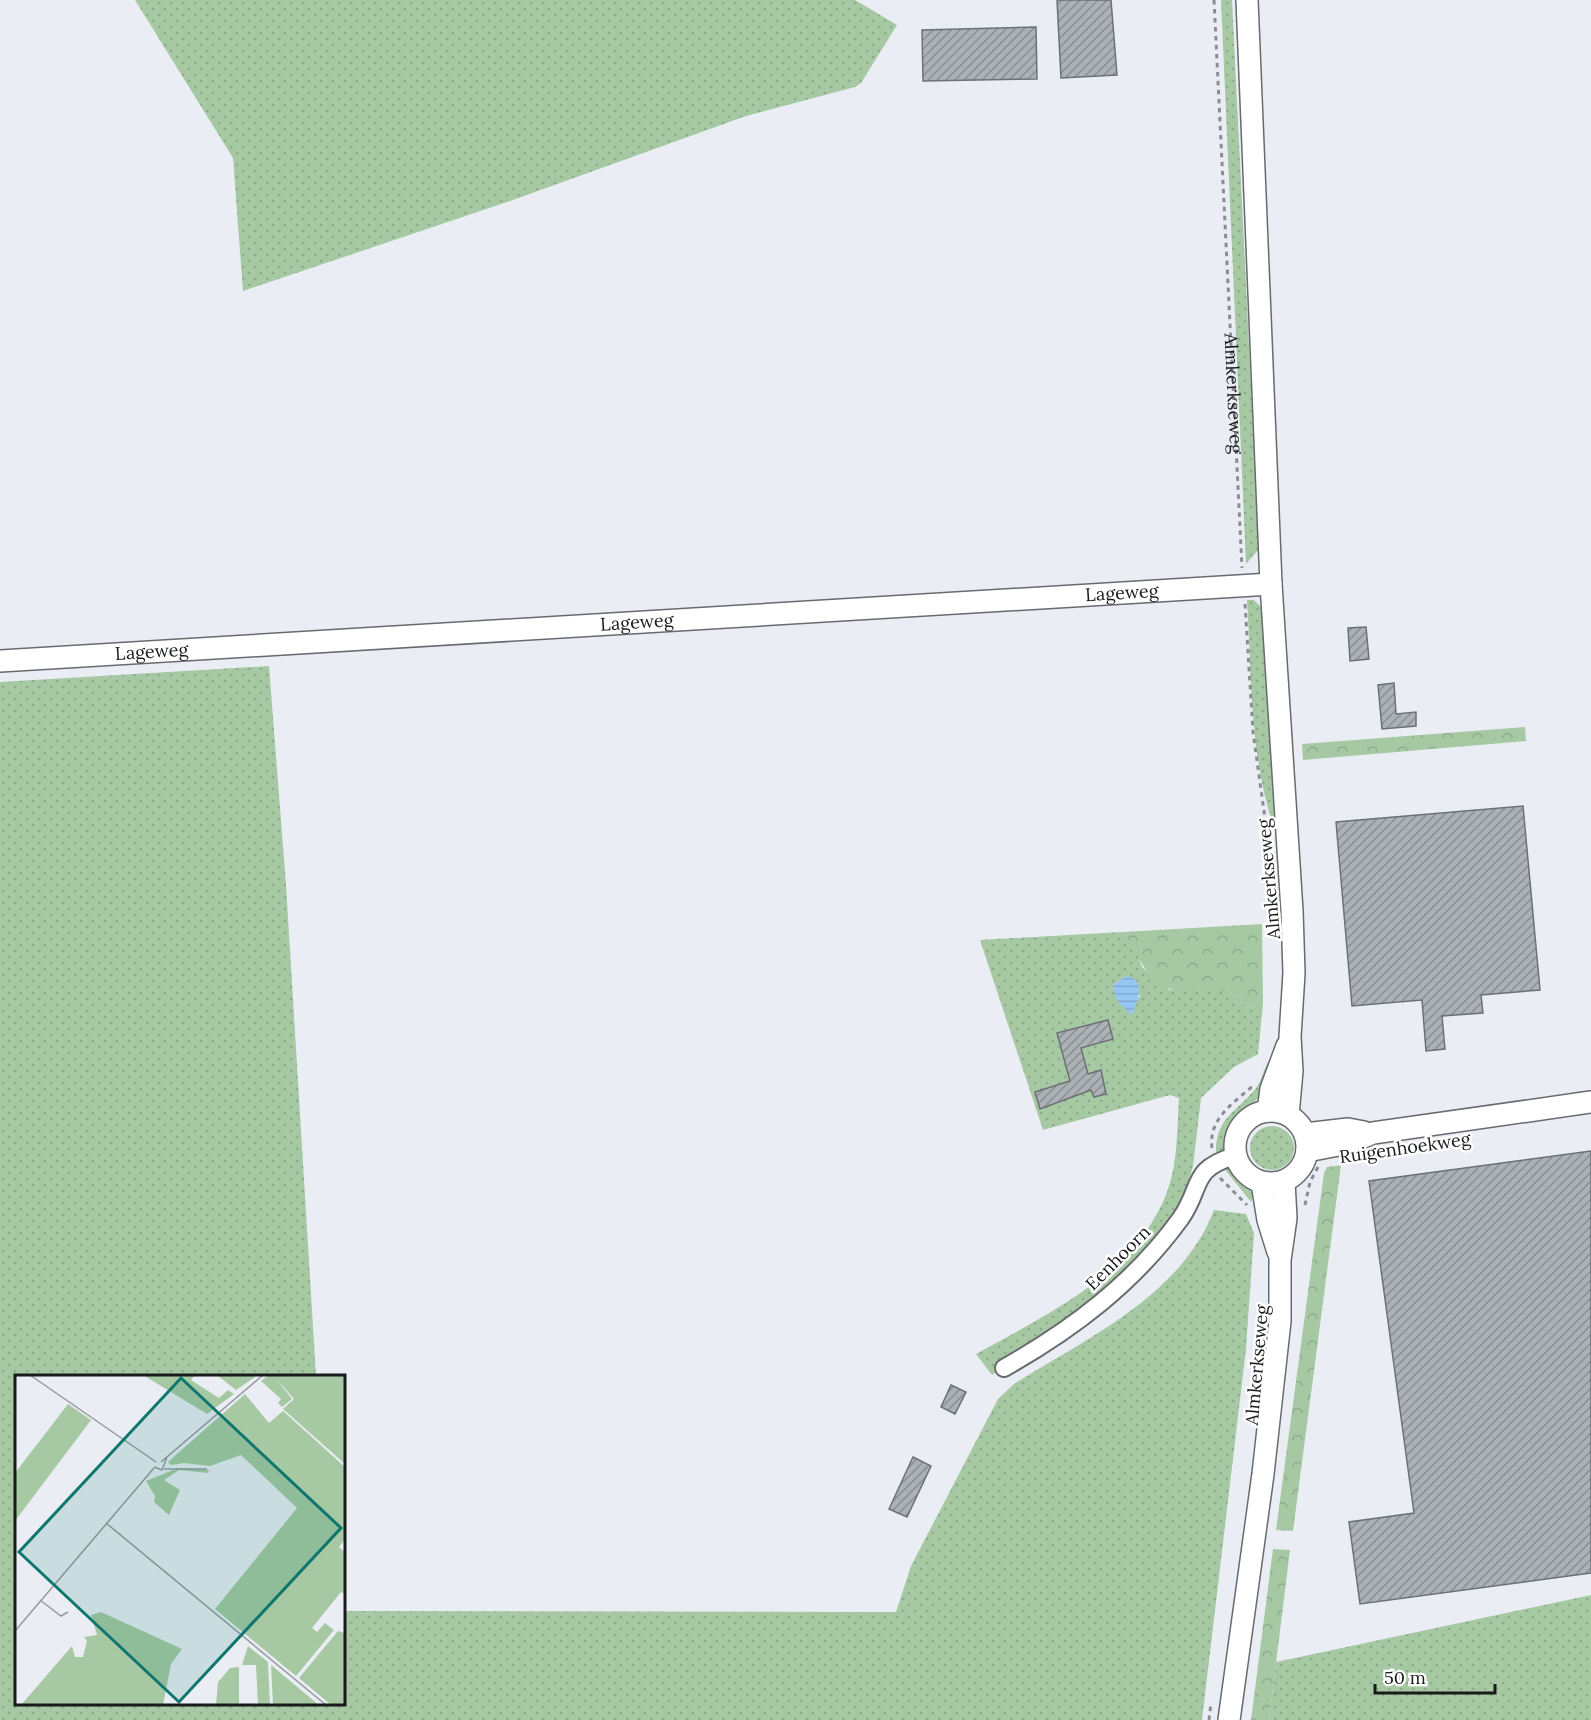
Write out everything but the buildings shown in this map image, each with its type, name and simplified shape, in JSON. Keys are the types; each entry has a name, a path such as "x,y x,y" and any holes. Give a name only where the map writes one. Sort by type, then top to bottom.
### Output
{"street":[{"name":"Almkerkseweg","path":"1247,0 1271,584 1294,973 1290,1037 1271,1089 1278,1113"},
{"name":"Lageweg","path":"0,661 1271,584"},
{"name":"Ruigenhoekweg","path":"1311,1150 1348,1129 1373,1133 1591,1102"},
{"path":"1278,1113 1311,1150 1295,1175 1284,1182 1262,1183 1245,1173 1235,1156 1234,1144 1238,1131 1251,1118 1278,1113"},
{"path":"1214,1163 1235,1156"},
{"name":"Eenhoorn","path":"1004,1368 1056,1339 1140,1269 1185,1212 1200,1177 1214,1163"},
{"name":"Almkerkseweg","path":"1270,1220 1284,1182"},
{"name":"Almkerkseweg","path":"1229,1720 1278,1345 1280,1260 1262,1183"}],"path":[{"name":"Almkerkseweg","path":"1214,0 1243,585 1253,732 1268,842"},
{"path":"1257,1081 1217,1120 1211,1142 1214,1163 1221,1178 1250,1209 1270,1220"},
{"name":"Ruigenhoekweg","path":"1270,1220 1297,1216 1304,1209 1310,1182 1311,1150"},
{"path":"1209,1720 1212,1699"}],"green space":[{"path":"135,0 855,0 897,25 861,83 855,87 746,116 507,202 243,291 233,158"},
{"path":"1221,0 1232,0 1259,549 1246,564"},
{"path":"1247,600 1254,600 1261,607 1278,838 1262,781 1257,751 1251,691"},
{"path":"269,666 286,885 316,1375 15,1375 15,1705 345,1705 345,1611 896,1612 911,1566 998,1399 1014,1384 1101,1331 1155,1291 1179,1267 1199,1240 1214,1210 1246,1214 1254,1233 1246,1349 1202,1720 0,1720 0,682"},
{"path":"1525,727 1526,741 1303,760 1302,744"},
{"path":"1262,924 1263,1004 1247,1008 1241,1000 1227,991 1174,990 1160,983 1147,971 1123,932"},
{"path":"1123,932 1137,952 1142,967 1170,990 1213,988 1231,993 1247,1008 1263,1004 1258,1054 1234,1067 1201,1098 1193,1166 1173,1220 1118,1282 992,1375 976,1354 1088,1288 1136,1244 1155,1218 1168,1189 1174,1167 1179,1098 1170,1095 1043,1130 980,940","holes":["1126,976 1137,982 1140,998 1113,985"]},
{"path":"1273,1055 1268,1085 1236,1121 1228,1138 1226,1151 1216,1153 1219,1131 1223,1123 1256,1088"},
{"path":"1272,1126 1287,1133 1294,1148 1287,1163 1272,1170 1257,1163 1250,1148 1257,1133"},
{"path":"1341,1165 1293,1531 1276,1530 1324,1173 1327,1167"},
{"path":"1223,1167 1233,1171 1244,1181 1253,1195 1251,1202"},
{"path":"1273,1549 1290,1550 1269,1720 1251,1720"},
{"path":"1591,1595 1591,1720 1269,1720 1276,1662"}],"water":[{"path":"1126,976 1133,978 1139,986 1137,1004 1132,1015 1119,1002 1113,990 1113,985"}]}
